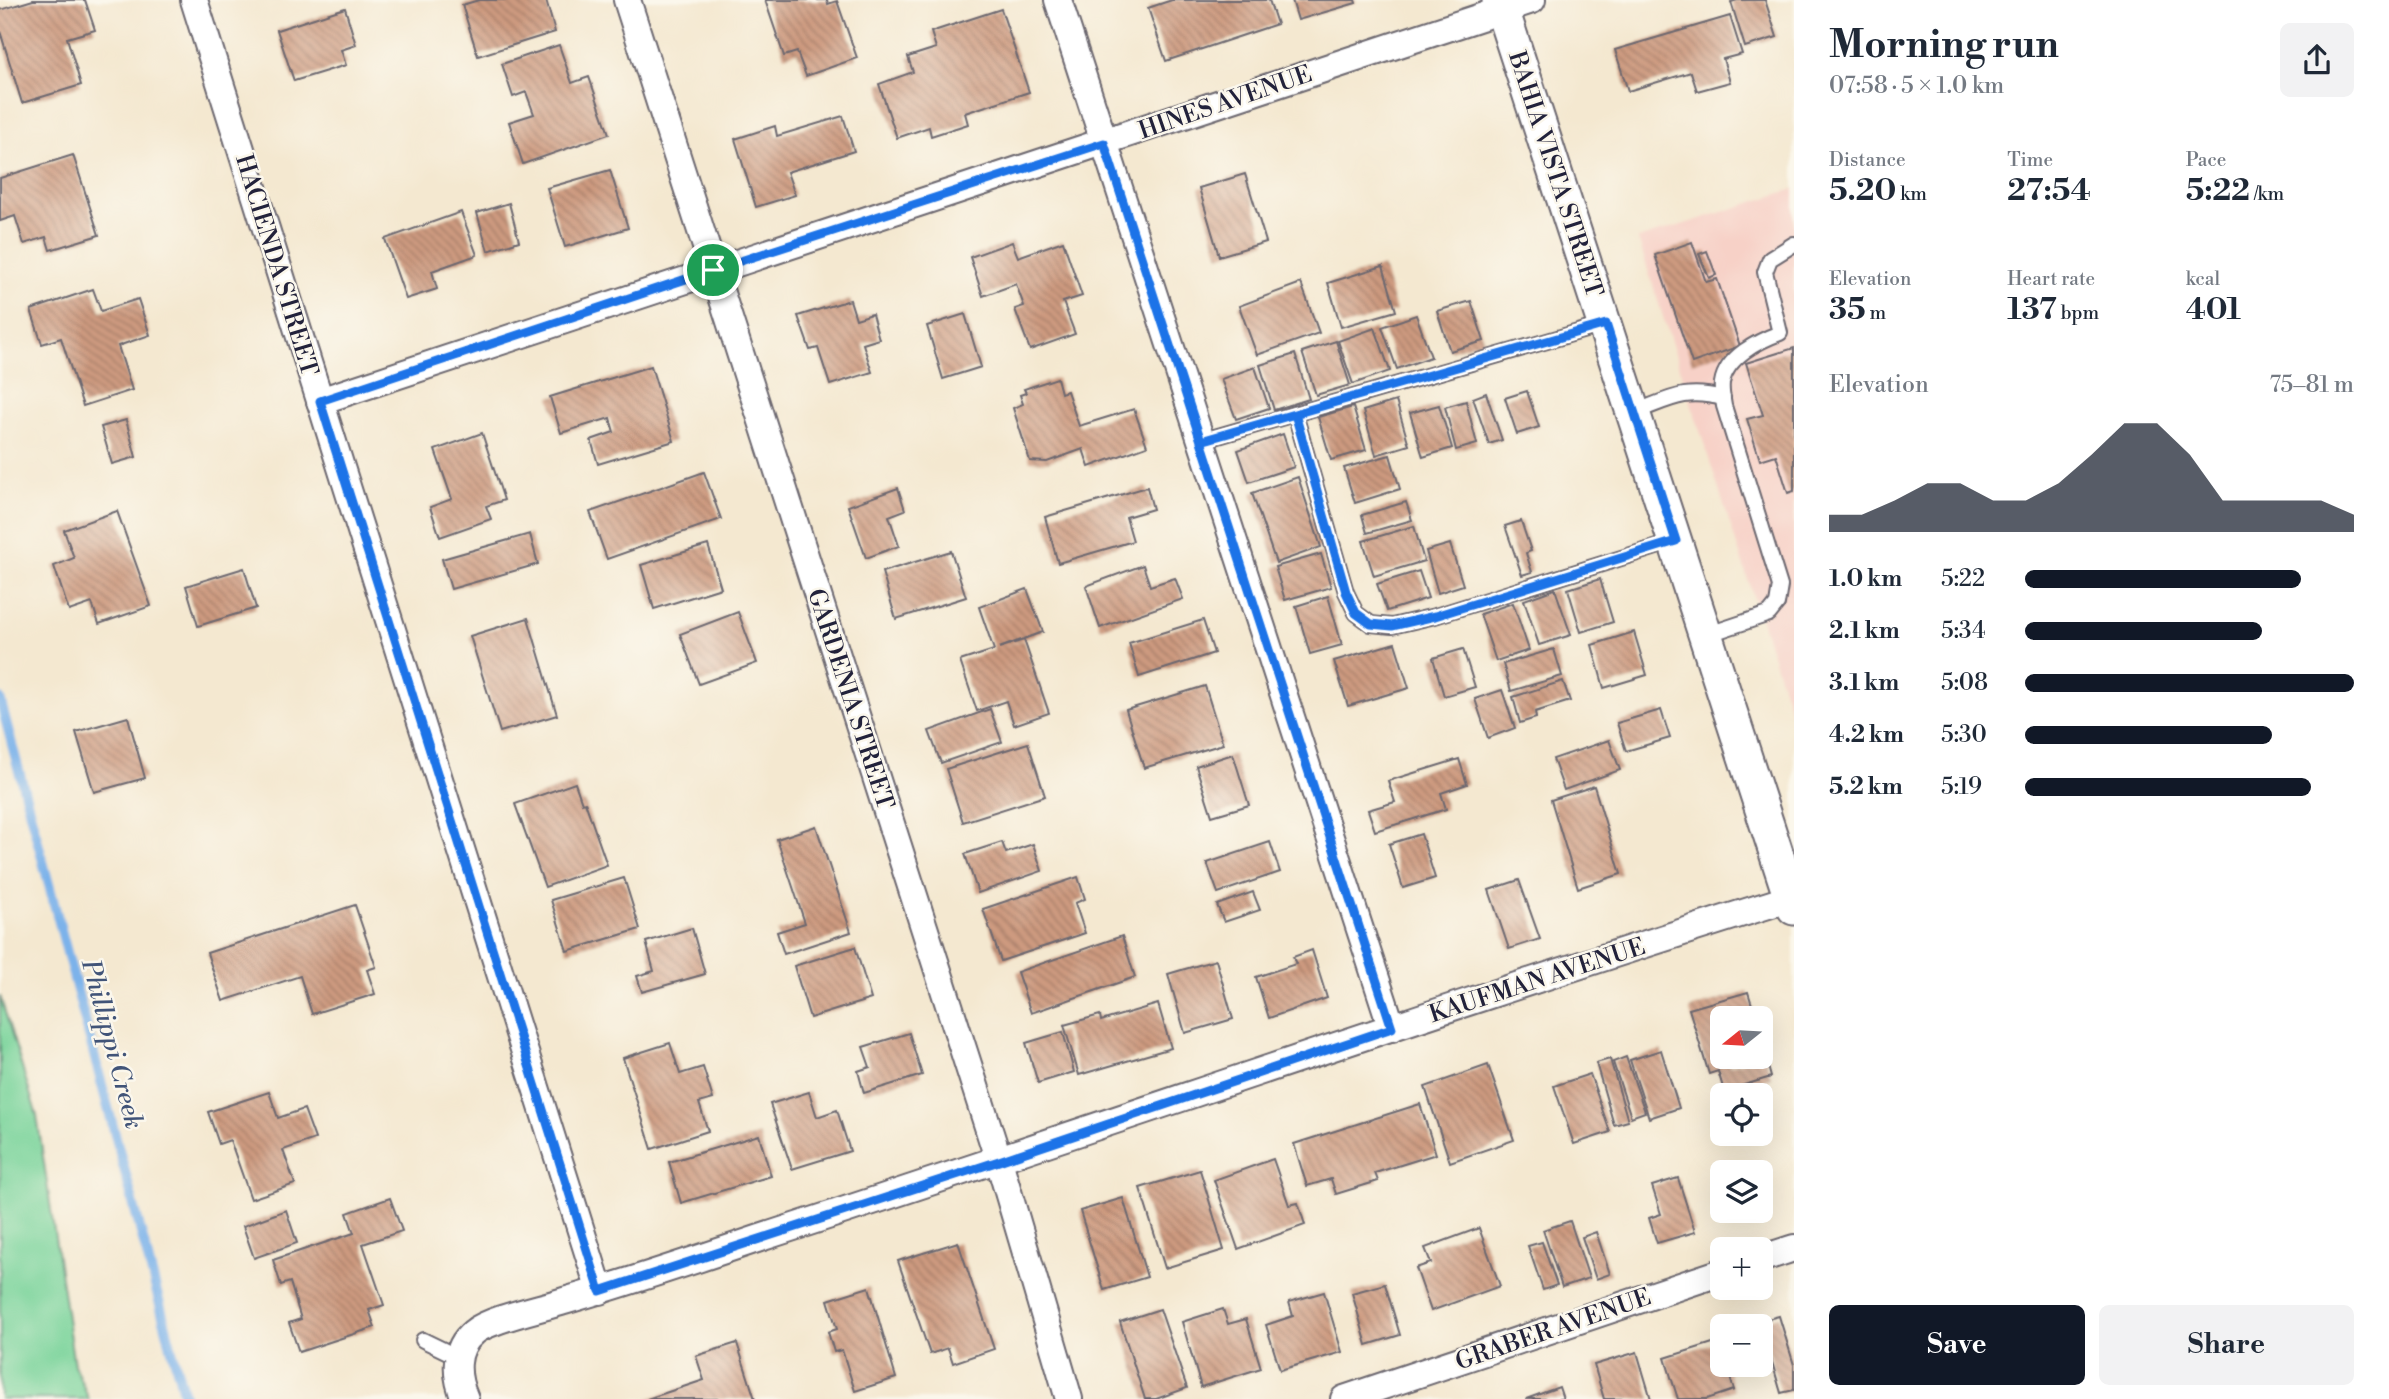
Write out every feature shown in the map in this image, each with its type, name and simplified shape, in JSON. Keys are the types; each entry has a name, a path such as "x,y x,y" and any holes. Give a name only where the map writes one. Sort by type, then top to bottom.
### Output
{"street":[{"name":"HACIENDA STREET","path":"194,0 600,1291"},
{"name":"GARDENIA STREET","path":"627,0 999,1161 1069,1399"},
{"path":"1058,0 1392,1028"},
{"name":"HINES AVENUE","path":"320,401 1104,143 1511,3"},
{"name":"BAHIA VISTA STREET","path":"1511,3 1606,324 1793,901"},
{"name":"KAUFMAN AVENUE","path":"458,1357 464,1343 482,1326 600,1291 999,1161 1392,1028 1793,901"},
{"path":"1773,1255 1794,1248"},
{"name":"GRABER AVENUE","path":"1344,1399 1710,1276"},
{"path":"458,1357 457,1373 464,1399"}],"lane":[{"path":"1706,635 1769,614 1777,604 1780,586 1721,385 1726,370 1747,349 1787,331 1765,272 1770,259 1794,244"},
{"path":"1201,441 1606,324"},
{"path":"1634,412 1685,394 1702,393 1723,398"},
{"path":"1295,414 1346,592 1356,613 1371,624 1392,626 1435,616 1676,541"},
{"path":"423,1340 458,1357"}],"shaded area":[{"path":"1794,189 1794,722 1638,239"}],"green space":[{"path":"0,996 37,1116 74,1365 89,1399 0,1399"}],"building":[{"path":"33,0 85,0 95,30 67,38 81,85 22,103 0,31 0,10"},
{"path":"479,0 546,0 555,32 478,56 462,5"},
{"path":"765,0 827,0 828,4 837,1 857,58 806,76 797,52 784,56"},
{"path":"1172,0 1269,0 1277,24 1166,61 1148,8"},
{"path":"1292,0 1355,0 1356,3 1298,20"},
{"path":"1765,0 1777,37 1745,47 1731,2"},
{"path":"345,8 356,45 341,50 346,65 294,81 277,30"},
{"path":"1001,9 1029,92 965,113 968,124 931,136 929,127 897,138 879,84 913,72 908,57 936,48 931,32"},
{"path":"1730,16 1742,54 1723,59 1730,82 1697,91 1691,72 1628,91 1615,50"},
{"path":"559,45 572,83 589,77 609,134 523,164 509,122 534,114 526,92 513,97 502,64"},
{"path":"843,116 854,151 787,172 795,195 756,207 735,139 775,126 777,136"},
{"path":"73,155 99,235 50,250 46,237 24,244 15,216 0,221 0,178"},
{"path":"610,170 628,228 565,247 547,188"},
{"path":"1245,174 1266,242 1219,256 1199,188"},
{"path":"509,203 519,241 488,251 477,213"},
{"path":"461,212 477,255 432,271 437,289 406,299 385,239"},
{"path":"1063,241 1082,296 1063,302 1075,334 1030,350 1015,309 1024,306 1016,284 983,296 970,257 1012,242 1018,257"},
{"path":"1692,242 1706,282 1717,279 1740,346 1692,363 1655,255"},
{"path":"1707,251 1716,275 1709,278 1699,254"},
{"path":"1383,266 1396,311 1341,327 1328,283"},
{"path":"1301,283 1319,333 1257,355 1239,306"},
{"path":"93,289 101,311 138,299 150,335 118,346 132,390 83,406 61,338 42,344 31,310"},
{"path":"850,300 856,319 872,314 879,339 863,344 872,372 830,385 818,348 810,350 798,316"},
{"path":"1471,301 1484,341 1450,351 1437,311"},
{"path":"965,314 981,367 943,379 927,326"},
{"path":"1416,315 1431,357 1397,369 1382,327"},
{"path":"1375,328 1390,371 1353,384 1338,341"},
{"path":"1336,341 1350,385 1316,395 1302,352"},
{"path":"1794,348 1794,491 1788,493 1776,455 1760,460 1747,419 1763,415 1746,363"},
{"path":"1295,354 1309,399 1274,410 1260,365"},
{"path":"651,366 674,441 598,464 591,440 614,432 610,418 561,433 550,397"},
{"path":"1255,367 1269,408 1236,419 1221,379"},
{"path":"1057,378 1061,393 1067,391 1079,426 1134,409 1147,446 1089,467 1083,449 1047,462 1030,461 1013,408 1023,404 1020,395 1026,393 1024,389"},
{"path":"1527,391 1539,427 1517,434 1505,398"},
{"path":"1486,393 1502,440 1489,444 1473,398"},
{"path":"1396,401 1409,445 1376,455 1363,411"},
{"path":"1466,401 1477,444 1456,450 1445,407"},
{"path":"1439,405 1452,448 1423,457 1410,413"},
{"path":"1353,407 1366,450 1331,460 1318,417"},
{"path":"126,420 136,457 112,464 101,427"},
{"path":"482,433 504,500 486,506 491,519 440,537 430,507 452,499 435,450"},
{"path":"1283,434 1294,467 1249,482 1238,450"},
{"path":"1390,455 1400,489 1355,503 1344,468"},
{"path":"704,472 721,519 607,559 590,512"},
{"path":"1298,477 1321,547 1276,563 1252,493"},
{"path":"1147,487 1153,509 1126,517 1133,541 1058,563 1045,517"},
{"path":"898,488 905,510 889,516 899,546 866,558 848,506"},
{"path":"1406,502 1412,520 1367,533 1362,515"},
{"path":"117,511 151,606 99,624 92,603 69,611 54,566 74,558 64,530"},
{"path":"1521,521 1531,551 1526,553 1532,572 1522,575 1505,526"},
{"path":"1414,526 1424,561 1374,576 1363,541"},
{"path":"530,534 538,564 451,589 442,559"},
{"path":"1450,544 1463,585 1438,593 1426,551"},
{"path":"708,545 721,588 654,609 641,565"},
{"path":"951,551 966,597 896,619 882,572"},
{"path":"1321,554 1331,587 1285,600 1275,567"},
{"path":"1143,565 1150,586 1175,578 1183,599 1100,628 1086,586"},
{"path":"244,568 256,608 198,626 186,586"},
{"path":"1419,571 1428,598 1387,611 1377,584"},
{"path":"1600,579 1613,622 1581,632 1568,589"},
{"path":"1027,589 1043,632 999,648 1024,640 1049,713 1014,725 1006,701 977,711 960,661 994,650 979,607"},
{"path":"1555,589 1571,635 1539,645 1524,600"},
{"path":"1328,596 1342,645 1310,654 1296,606"},
{"path":"1513,603 1529,650 1496,661 1480,614"},
{"path":"738,612 757,663 699,684 680,634"},
{"path":"528,618 557,715 500,732 470,636"},
{"path":"1203,620 1214,653 1139,677 1129,643"},
{"path":"1634,632 1647,675 1604,688 1592,645"},
{"path":"1395,643 1409,688 1348,706 1334,661"},
{"path":"1463,649 1475,687 1444,696 1433,658"},
{"path":"1554,649 1562,676 1511,691 1503,664"},
{"path":"1563,681 1570,701 1535,712 1536,718 1520,723 1513,697"},
{"path":"1205,686 1223,744 1144,768 1126,710"},
{"path":"1502,690 1515,728 1488,738 1475,699"},
{"path":"990,709 1002,742 941,763 929,731"},
{"path":"1661,710 1670,738 1626,751 1617,723"},
{"path":"128,717 145,778 94,792 76,732"},
{"path":"1609,740 1620,770 1564,790 1553,759"},
{"path":"1028,743 1045,796 963,822 946,769"},
{"path":"1233,754 1249,805 1212,816 1196,766"},
{"path":"1459,759 1467,784 1441,793 1446,809 1375,831 1368,810 1395,802 1388,781"},
{"path":"575,783 582,803 585,802 607,865 545,887 515,804"},
{"path":"1594,786 1621,874 1578,888 1551,800"},
{"path":"816,826 851,932 784,954 777,932 805,923 777,839"},
{"path":"1421,834 1435,878 1403,888 1389,844"},
{"path":"1002,842 1006,853 1033,844 1042,871 978,893 965,854"},
{"path":"1270,842 1280,872 1218,893 1207,863"},
{"path":"1078,877 1085,899 1075,903 1085,933 1001,961 983,909"},
{"path":"624,878 640,929 567,951 551,900"},
{"path":"1519,880 1540,939 1509,949 1489,890"},
{"path":"1253,892 1260,910 1224,922 1217,905"},
{"path":"355,905 376,967 367,970 375,994 312,1014 300,976 223,1001 207,953"},
{"path":"692,928 705,974 642,992 637,976 654,971 646,942"},
{"path":"1122,936 1135,977 1031,1013 1017,972"},
{"path":"855,947 871,999 810,1018 794,966"},
{"path":"1312,950 1327,998 1269,1018 1256,977 1296,964 1293,957"},
{"path":"1216,960 1233,1019 1185,1033 1168,974"},
{"path":"1748,992 1752,1006 1710,1006 1710,1069 1769,1069 1771,1077 1751,1083 1722,1083 1718,1071 1709,1074 1689,1009"},
{"path":"1158,1004 1171,1048 1079,1075 1064,1025 1100,1015 1101,1021"},
{"path":"1063,1032 1074,1072 1038,1083 1026,1043"},
{"path":"909,1033 922,1075 864,1093 858,1071 870,1067 863,1047"},
{"path":"670,1043 680,1074 703,1067 713,1099 699,1103 708,1131 652,1149 623,1058"},
{"path":"1661,1050 1679,1108 1649,1118 1630,1060"},
{"path":"1626,1057 1645,1112 1631,1117 1613,1062"},
{"path":"1610,1059 1628,1121 1614,1125 1596,1063"},
{"path":"1488,1065 1514,1140 1450,1162 1425,1087"},
{"path":"1590,1074 1610,1132 1574,1144 1554,1086"},
{"path":"269,1092 278,1118 304,1109 315,1139 283,1150 295,1184 251,1199 230,1140 219,1144 208,1112"},
{"path":"809,1092 817,1117 837,1110 850,1151 792,1169 770,1104"},
{"path":"1420,1104 1436,1154 1375,1173 1378,1181 1336,1194 1331,1179 1307,1186 1294,1144"},
{"path":"759,1135 771,1176 681,1203 669,1162"},
{"path":"1273,1159 1289,1205 1298,1203 1305,1225 1238,1249 1214,1180"},
{"path":"1200,1170 1224,1250 1165,1268 1140,1188"},
{"path":"1678,1178 1695,1232 1657,1243 1649,1218 1661,1214 1652,1186"},
{"path":"390,1198 402,1231 363,1244 384,1305 369,1310 375,1327 299,1352 289,1323 301,1319 290,1282 281,1285 273,1260 354,1233 347,1213"},
{"path":"1123,1198 1147,1277 1104,1290 1080,1211"},
{"path":"286,1210 297,1243 254,1258 243,1226"},
{"path":"1570,1221 1589,1278 1562,1287 1543,1230"},
{"path":"1479,1228 1500,1286 1431,1311 1416,1268 1431,1263 1425,1248"},
{"path":"1596,1232 1610,1274 1596,1279 1582,1237"},
{"path":"958,1242 994,1349 953,1363 948,1348 930,1354 898,1261"},
{"path":"1542,1242 1557,1285 1543,1290 1528,1246"},
{"path":"1385,1284 1400,1335 1367,1345 1352,1293"},
{"path":"869,1287 896,1378 855,1391 842,1350 834,1352 828,1332 837,1329 828,1300"},
{"path":"1324,1292 1342,1352 1280,1370 1266,1325 1293,1316 1289,1302"},
{"path":"1160,1309 1187,1388 1156,1399 1145,1399 1120,1322"},
{"path":"1223,1309 1228,1324 1246,1319 1261,1368 1201,1387 1182,1322"},
{"path":"1779,1316 1794,1365 1794,1390 1781,1393 1773,1366 1773,1318"},
{"path":"737,1343 755,1399 647,1399 704,1380 696,1356"},
{"path":"1710,1344 1710,1377 1730,1377 1734,1390 1707,1399 1678,1399 1665,1358"},
{"path":"1637,1352 1651,1399 1604,1399 1594,1365"},
{"path":"1559,1387 1563,1399 1526,1399"}],"waterway":[{"name":"Phillippi Creek","path":"0,699 185,1399"}],"route":[{"path":"713,270 320,401 600,1291 999,1161 1392,1028 1201,441 1606,324 1676,541 1435,616 1392,626 1371,624 1356,613 1346,592 1295,414 1201,441 1104,143 713,270"}]}
